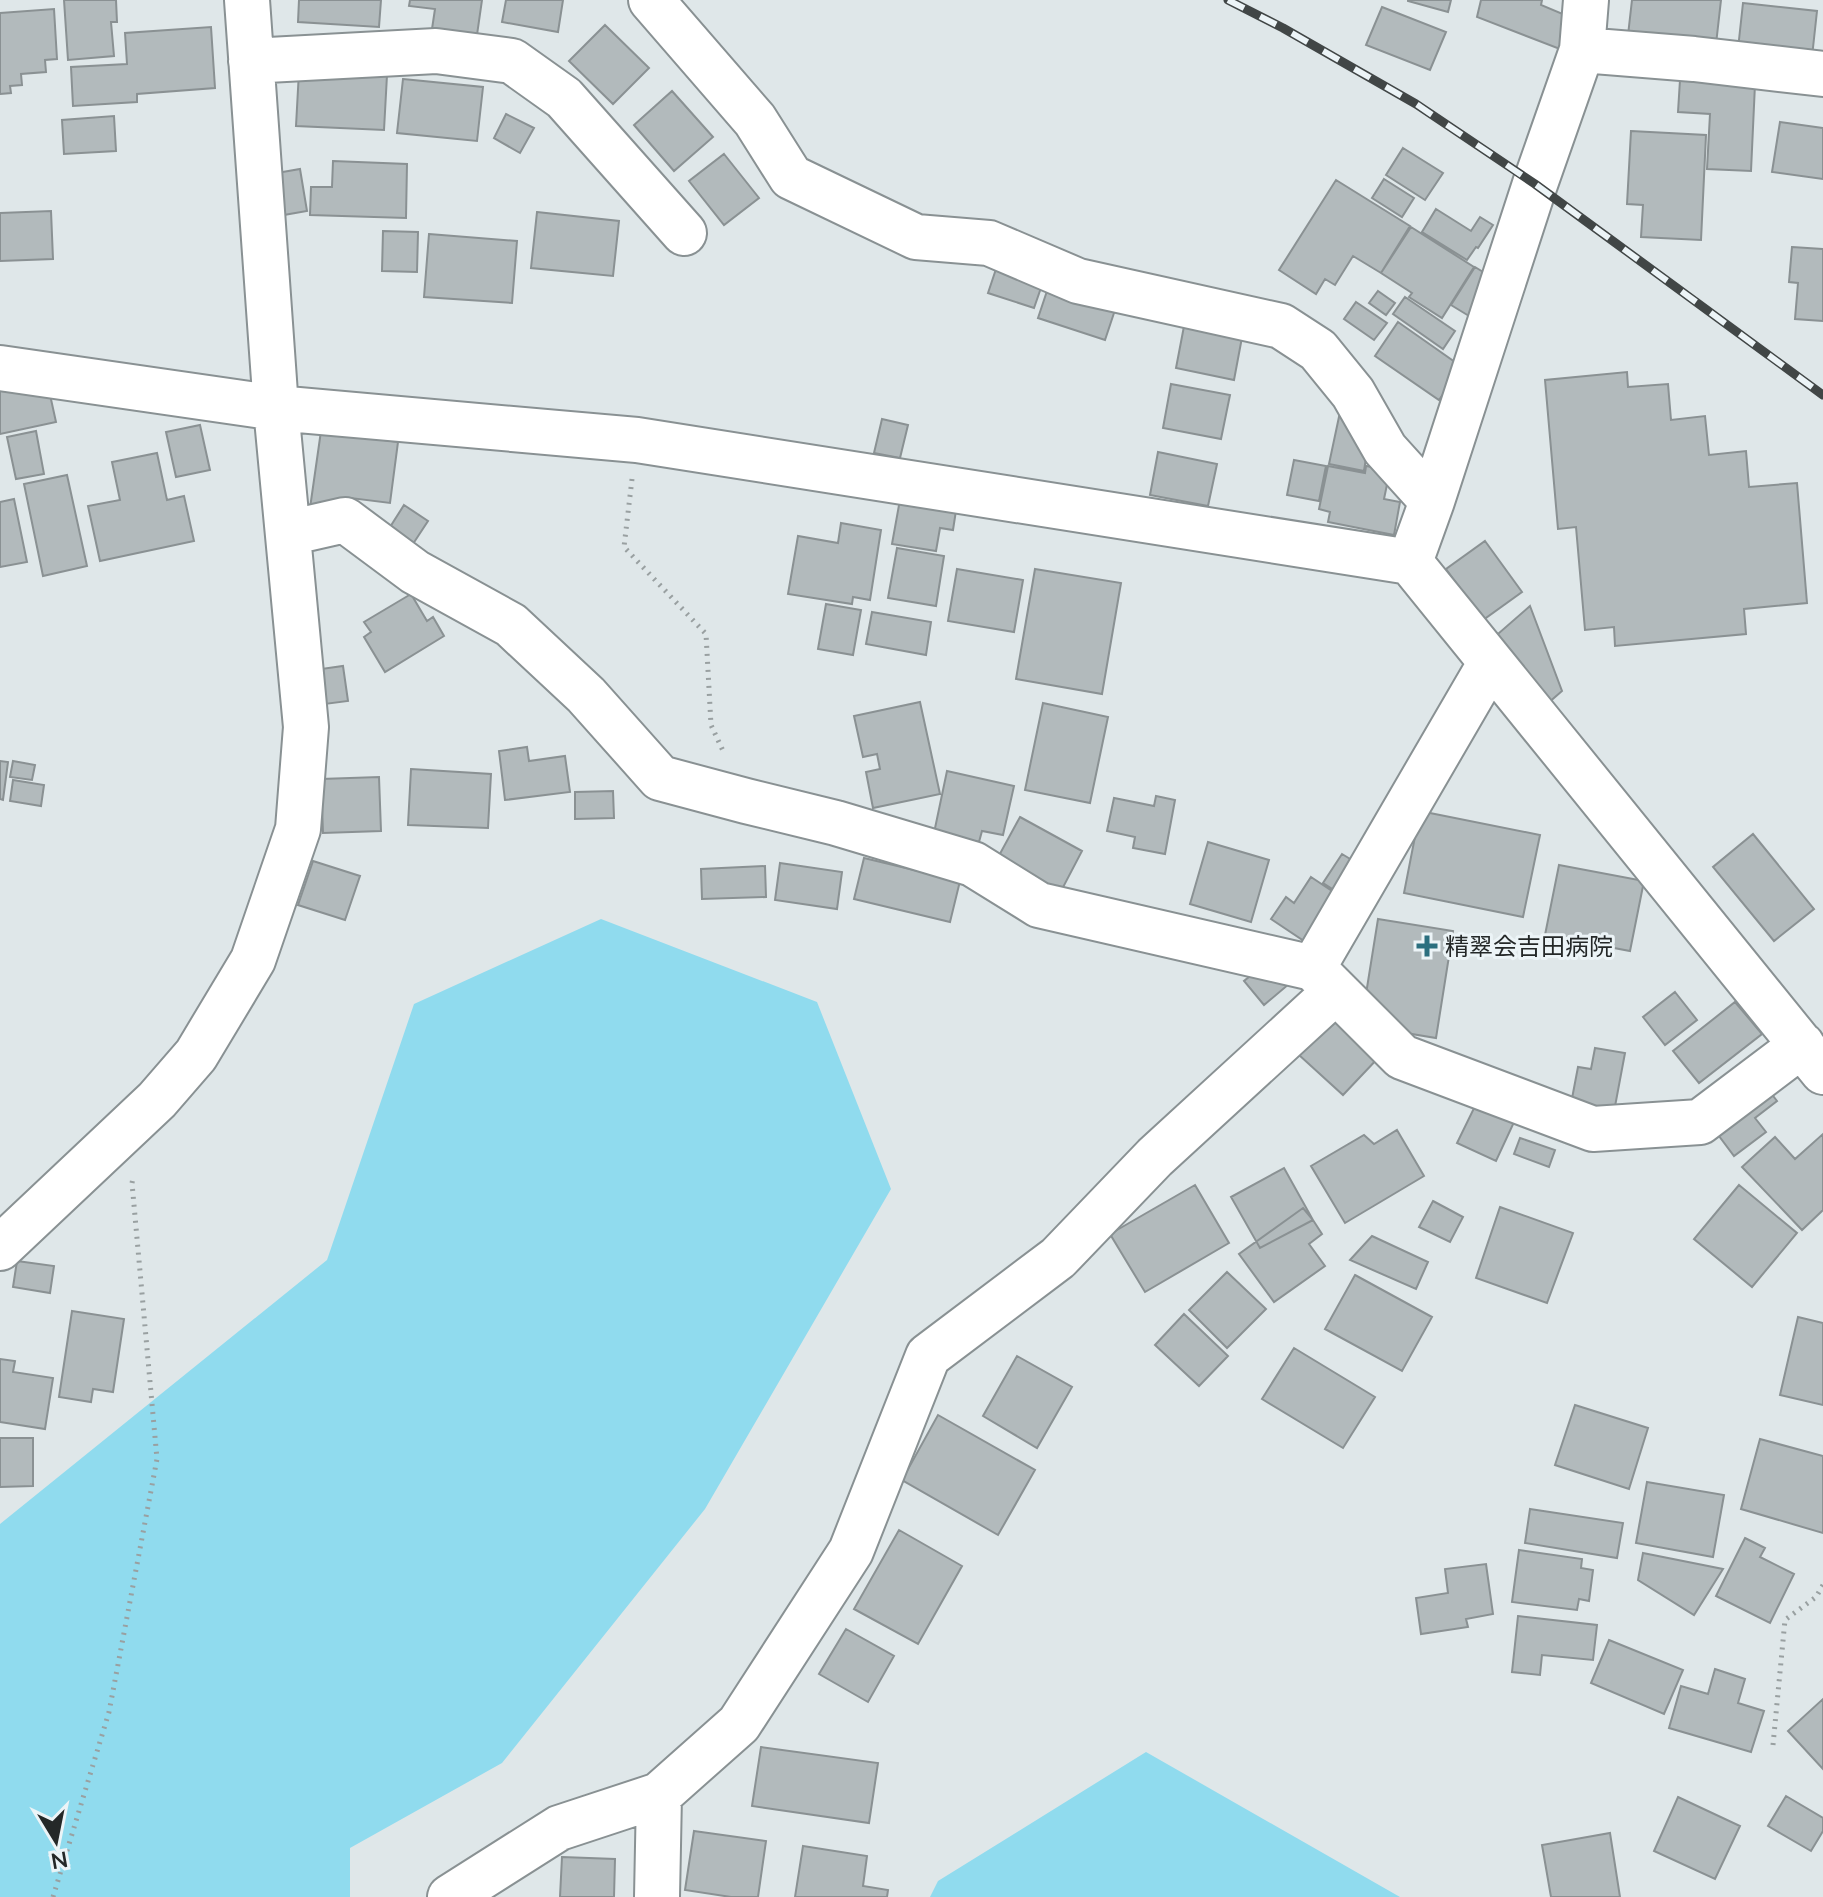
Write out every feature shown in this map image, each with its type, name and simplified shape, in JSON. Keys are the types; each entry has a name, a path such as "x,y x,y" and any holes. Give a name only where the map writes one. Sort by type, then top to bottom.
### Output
{"street":[{"path":"0,1248 167,1089 196,1055 253,960 298,829 306,727 276,408 247,0"},
{"path":"651,0 755,120 791,177 916,237 989,243 1078,281 1281,326 1318,350 1353,393 1385,449 1432,501"},
{"path":"1410,562 1582,50 1586,0"},
{"path":"1582,50 1823,74"},
{"path":"251,61 436,51 512,61 564,98 684,233"},
{"path":"0,368 276,408 637,440 1410,562 1813,1059 1700,1122 1593,1129 1402,1057 1324,980 1039,905 973,864 836,823 660,778 586,695 511,625 415,572 345,520 288,533"},
{"path":"450,1897 559,1828 659,1795 739,1724 851,1551 928,1356 1058,1258 1324,980 1491,662"},
{"path":"657,1897 659,1795"}],"path":[{"path":"637,440 624,547 706,634 711,725 746,801"},
{"path":"53,1897 109,1712 157,1459 132,1183 136,1169"},
{"path":"1773,1745 1785,1620 1816,1597 1823,1585"}],"shaded area":[{"path":"601,919 817,1002 891,1189 705,1509 502,1763 350,1848 350,1897 0,1897 0,1524 327,1260 414,1004"},
{"path":"1146,1752 1400,1897 930,1897 938,1881"}],"building":[{"path":"64,0 116,0 117,22 111,22 114,56 68,60"},
{"path":"299,0 381,0 379,27 298,22"},
{"path":"410,0 482,0 477,35 432,29 435,9 409,6"},
{"path":"506,0 563,0 558,32 502,22"},
{"path":"1408,0 1451,0 1448,12"},
{"path":"1481,0 1542,0 1541,5 1577,20 1565,51 1477,17"},
{"path":"1632,0 1721,0 1715,53 1627,44"},
{"path":"1743,3 1817,11 1811,66 1737,58"},
{"path":"1382,7 1446,32 1430,70 1366,45"},
{"path":"54,9 57,59 45,60 46,72 21,74 22,85 10,86 11,93 0,94 0,13"},
{"path":"605,25 649,68 613,104 569,61"},
{"path":"211,27 215,88 137,94 137,102 73,106 71,67 127,64 125,33"},
{"path":"299,71 387,75 384,130 296,126"},
{"path":"403,79 483,87 477,141 397,133"},
{"path":"1680,80 1755,84 1751,171 1707,169 1710,114 1678,112"},
{"path":"672,91 713,137 674,171 634,125"},
{"path":"506,114 534,128 520,153 494,138"},
{"path":"114,116 116,151 64,154 62,120"},
{"path":"1780,122 1823,128 1823,179 1772,172"},
{"path":"1631,131 1706,135 1701,240 1641,237 1643,205 1627,204"},
{"path":"1403,148 1443,173 1425,200 1386,175"},
{"path":"724,154 759,198 724,225 689,181"},
{"path":"333,161 407,164 406,218 310,215 311,187 332,187"},
{"path":"300,169 307,211 278,216 271,174"},
{"path":"1384,179 1414,198 1402,217 1372,198"},
{"path":"1336,180 1410,226 1381,273 1353,256 1335,285 1325,279 1316,294 1279,270"},
{"path":"1436,209 1471,231 1480,217 1493,225 1467,260 1422,232"},
{"path":"51,211 53,259 0,261 0,213"},
{"path":"537,212 619,221 613,276 531,268"},
{"path":"1411,227 1474,267 1442,318 1409,297 1412,293 1381,273"},
{"path":"383,231 418,232 417,272 382,271"},
{"path":"429,234 517,241 512,303 424,297"},
{"path":"1792,247 1823,249 1823,321 1795,319 1798,283 1789,282"},
{"path":"998,263 1044,279 1034,308 988,293"},
{"path":"1475,267 1493,278 1469,316 1451,305"},
{"path":"1050,282 1117,304 1105,340 1038,318"},
{"path":"1378,291 1395,303 1386,315 1369,303"},
{"path":"1405,297 1455,331 1443,349 1393,314"},
{"path":"1356,302 1387,323 1374,340 1344,319"},
{"path":"1185,321 1243,332 1234,380 1176,368"},
{"path":"1398,322 1462,367 1439,400 1375,356"},
{"path":"1627,372 1628,387 1668,384 1671,420 1705,416 1709,455 1746,451 1749,487 1797,483 1807,603 1744,609 1746,634 1615,646 1614,627 1585,630 1576,527 1558,529 1545,380"},
{"path":"47,381 56,422 0,434 0,391"},
{"path":"1171,384 1230,395 1221,439 1163,428"},
{"path":"1343,398 1368,445 1364,471 1329,464"},
{"path":"882,419 908,425 900,458 874,453"},
{"path":"200,425 210,470 176,477 166,432"},
{"path":"36,431 44,474 16,479 7,437"},
{"path":"321,431 398,442 390,503 351,498 349,514 310,508"},
{"path":"1158,452 1217,464 1208,506 1150,495"},
{"path":"157,453 167,500 184,496 194,541 100,561 88,506 120,500 112,462"},
{"path":"1294,460 1326,466 1319,501 1287,495"},
{"path":"1328,466 1365,473 1366,466 1390,470 1384,499 1400,502 1394,535 1328,522 1330,512 1319,509"},
{"path":"67,475 87,566 43,576 24,484"},
{"path":"901,494 957,504 953,530 940,528 936,551 892,544"},
{"path":"14,499 27,562 0,567 0,502"},
{"path":"404,505 428,521 409,550 385,535"},
{"path":"841,523 881,530 870,600 853,597 852,604 788,594 798,536 838,543"},
{"path":"1485,541 1522,592 1483,620 1446,569"},
{"path":"897,548 944,556 936,606 888,598"},
{"path":"957,569 1023,580 1014,632 948,621"},
{"path":"1035,569 1121,583 1102,694 1016,679"},
{"path":"411,594 427,621 433,617 444,636 385,672 364,637 371,632 364,622"},
{"path":"826,604 861,610 853,655 818,649"},
{"path":"1530,606 1562,691 1547,704 1491,640"},
{"path":"872,612 931,622 926,655 866,644"},
{"path":"343,666 348,701 325,704 321,669"},
{"path":"920,702 940,794 873,808 866,772 880,769 877,754 863,757 854,716"},
{"path":"1043,703 1108,717 1090,803 1025,790"},
{"path":"527,747 529,761 565,756 570,792 505,800 499,751"},
{"path":"0,761 8,762 3,800 0,799"},
{"path":"13,761 35,765 32,780 10,777"},
{"path":"411,769 491,774 488,828 408,825"},
{"path":"947,771 1014,786 1003,835 982,831 979,842 934,833"},
{"path":"379,777 381,831 323,833 321,779"},
{"path":"13,780 44,785 41,806 10,801"},
{"path":"613,791 614,818 575,819 575,792"},
{"path":"1156,796 1175,800 1165,854 1133,848 1135,837 1107,831 1114,798 1154,806"},
{"path":"1420,811 1540,835 1523,917 1404,893"},
{"path":"1020,817 1082,851 1059,895 996,861"},
{"path":"1753,834 1814,909 1774,941 1713,867"},
{"path":"1208,842 1269,860 1251,922 1190,904"},
{"path":"1342,854 1365,868 1345,897 1323,883"},
{"path":"864,858 960,881 950,922 854,899"},
{"path":"313,861 360,876 345,920 298,905"},
{"path":"780,863 842,872 837,909 775,900"},
{"path":"1559,865 1644,881 1630,951 1545,935"},
{"path":"765,866 766,897 702,899 701,869"},
{"path":"1311,877 1344,899 1313,947 1271,919 1286,897 1294,903"},
{"path":"1378,919 1453,931 1436,1038 1400,1032 1366,994"},
{"path":"1269,961 1289,984 1264,1005 1244,981"},
{"path":"1675,992 1697,1020 1665,1045 1643,1017"},
{"path":"1735,1002 1762,1034 1699,1083 1673,1051"},
{"path":"1336,1016 1380,1056 1343,1095 1299,1055"},
{"path":"1595,1048 1625,1053 1613,1117 1570,1109 1578,1067 1591,1069"},
{"path":"1767,1088 1777,1101 1755,1118 1766,1132 1734,1156 1713,1128"},
{"path":"1477,1102 1515,1120 1496,1161 1457,1143"},
{"path":"1397,1130 1424,1176 1345,1223 1311,1166 1364,1135 1374,1144"},
{"path":"1823,1134 1823,1210 1802,1230 1742,1167 1775,1137 1795,1159"},
{"path":"1520,1138 1555,1150 1549,1167 1514,1154"},
{"path":"1284,1168 1313,1220 1260,1248 1231,1197"},
{"path":"1195,1185 1229,1243 1145,1292 1110,1234"},
{"path":"1739,1185 1797,1233 1752,1287 1694,1239"},
{"path":"1433,1201 1463,1217 1450,1242 1419,1227"},
{"path":"1500,1207 1573,1233 1547,1303 1476,1278"},
{"path":"1303,1208 1322,1234 1309,1244 1325,1266 1274,1302 1239,1254"},
{"path":"1372,1236 1428,1262 1416,1289 1350,1260"},
{"path":"17,1261 54,1266 50,1293 13,1287"},
{"path":"1227,1272 1266,1309 1227,1348 1189,1310"},
{"path":"1355,1275 1432,1317 1402,1371 1325,1329"},
{"path":"72,1311 124,1319 113,1392 93,1389 91,1402 59,1397"},
{"path":"1184,1314 1228,1356 1199,1386 1155,1345"},
{"path":"1798,1317 1823,1323 1823,1405 1780,1395"},
{"path":"1294,1348 1375,1397 1343,1448 1262,1399"},
{"path":"1017,1356 1072,1387 1037,1448 983,1416"},
{"path":"0,1359 15,1361 13,1372 53,1378 45,1429 0,1422"},
{"path":"1575,1405 1648,1428 1629,1489 1555,1465"},
{"path":"938,1415 1035,1470 998,1535 902,1480"},
{"path":"0,1438 33,1438 33,1486 0,1487"},
{"path":"1760,1439 1823,1456 1823,1533 1741,1509"},
{"path":"1647,1482 1724,1495 1713,1557 1636,1543"},
{"path":"1530,1509 1623,1523 1617,1558 1525,1543"},
{"path":"899,1530 962,1566 918,1644 854,1609"},
{"path":"1745,1538 1765,1548 1760,1557 1794,1574 1770,1623 1716,1596"},
{"path":"1519,1550 1582,1559 1581,1568 1593,1570 1589,1601 1579,1599 1577,1610 1512,1602"},
{"path":"1643,1553 1723,1569 1694,1615 1638,1580"},
{"path":"1486,1564 1493,1614 1466,1619 1468,1627 1421,1634 1416,1598 1448,1593 1445,1569"},
{"path":"1518,1616 1597,1625 1593,1660 1542,1655 1540,1675 1512,1672"},
{"path":"846,1629 894,1656 868,1702 819,1674"},
{"path":"1609,1640 1683,1670 1664,1714 1591,1683"},
{"path":"1715,1669 1745,1679 1738,1703 1764,1711 1751,1752 1669,1728 1681,1686 1708,1694"},
{"path":"1823,1699 1823,1769 1788,1731"},
{"path":"761,1747 878,1763 869,1823 752,1806"},
{"path":"1786,1796 1823,1818 1823,1831 1811,1851 1768,1826"},
{"path":"1678,1797 1740,1826 1715,1879 1654,1851"},
{"path":"694,1831 766,1841 758,1897 731,1897 685,1890"},
{"path":"1610,1833 1620,1897 1551,1897 1542,1845"},
{"path":"803,1846 867,1856 863,1886 888,1890 887,1897 795,1897"},
{"path":"562,1857 615,1859 614,1897 560,1897"}],"railway":[{"path":"1228,0 1416,104 1535,184 1823,395"}],"place":[{"name":"精翠会吉田病院","path":"1427,946"}]}
